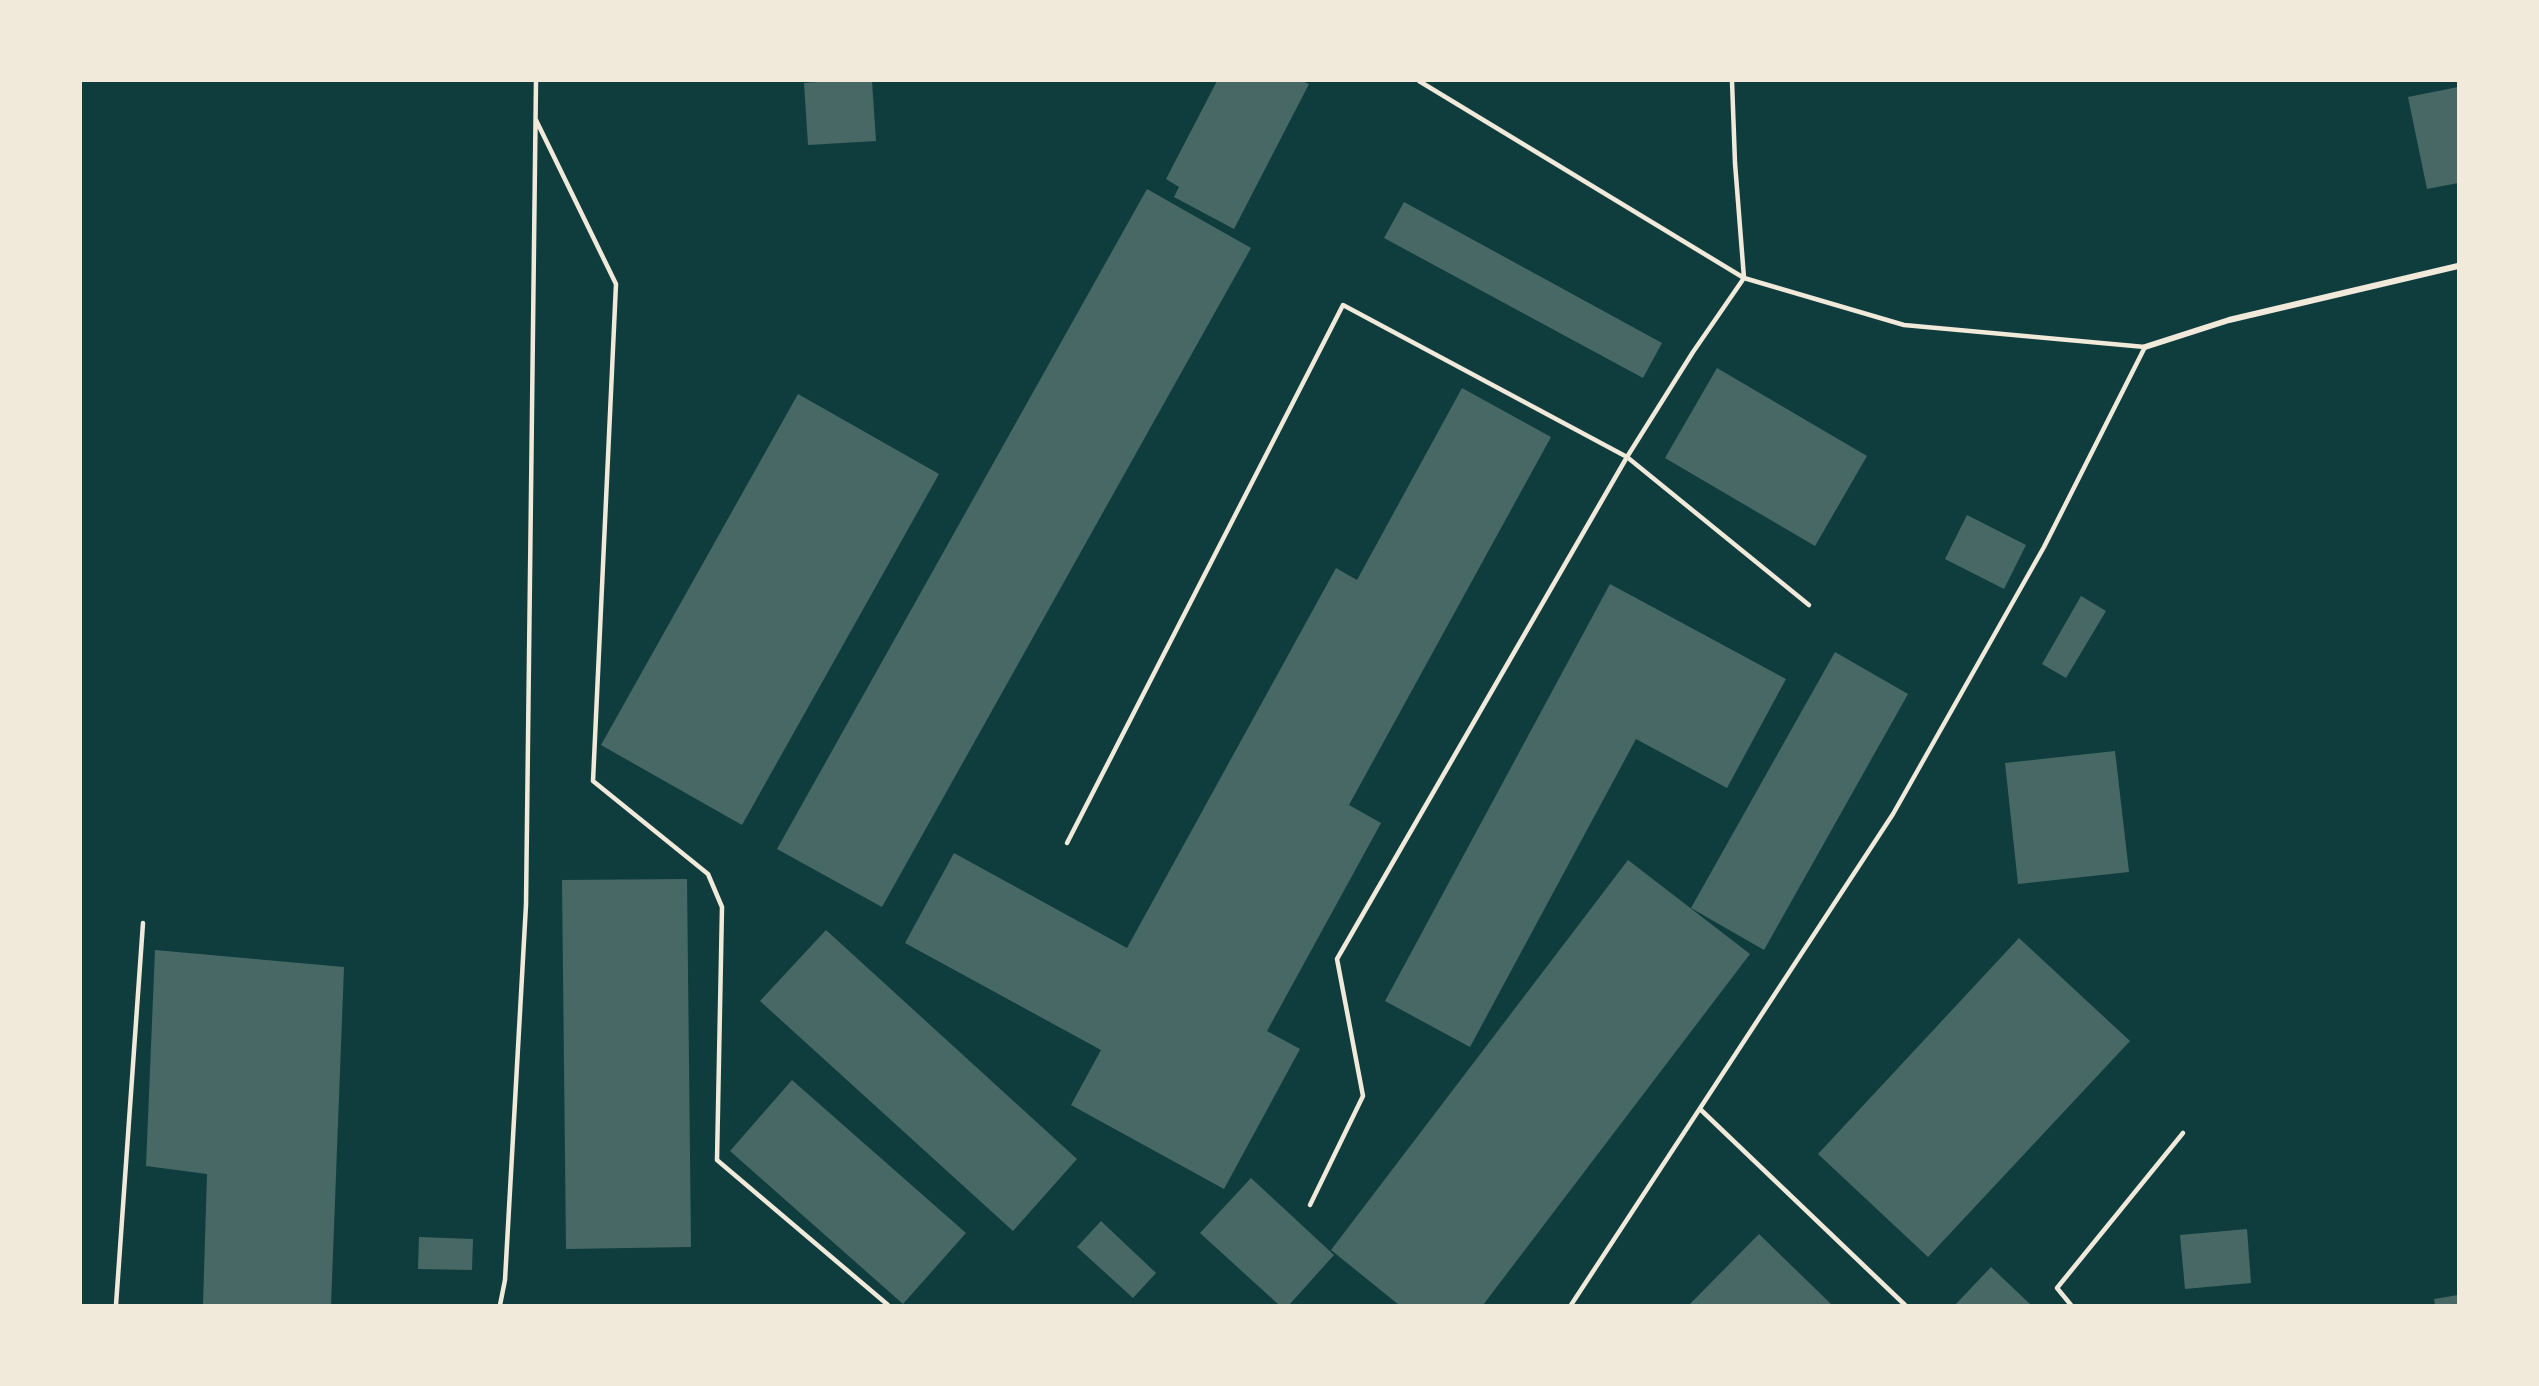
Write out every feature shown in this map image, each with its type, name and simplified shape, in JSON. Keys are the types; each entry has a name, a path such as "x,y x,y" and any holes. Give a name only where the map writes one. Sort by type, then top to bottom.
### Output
{"street":[{"path":"2145,347 2229,320 2458,266"}],"lane":[{"path":"500,1305 505,1280 526,905 536,81"},
{"path":"1419,81 1744,278 1904,325 2145,347 2044,547 1893,814 1571,1305"},
{"path":"1310,1205 1363,1096 1337,959 1627,457 1694,351 1744,278 1735,163 1732,81"},
{"path":"536,120 616,284 593,781 708,874 722,907 717,1160 888,1305"},
{"path":"1067,843 1343,305 1627,457 1809,605"},
{"path":"116,1305 143,923"},
{"path":"1700,1109 1905,1305"},
{"path":"2071,1305 2057,1288 2183,1133"}],"building":[{"path":"872,81 876,141 808,145 804,83"},
{"path":"1217,81 1302,81 1309,84 1234,229 1174,197 1179,187 1166,179"},
{"path":"2458,87 2458,183 2427,189 2408,97"},
{"path":"1147,189 1251,248 882,907 777,849"},
{"path":"1404,202 1662,343 1643,378 1384,238"},
{"path":"1717,368 1867,456 1815,546 1665,458"},
{"path":"1462,388 1551,437 1349,805 1381,823 1267,1031 1300,1049 1224,1189 1071,1105 1101,1050 905,943 954,853 1127,948 1336,568 1357,580"},
{"path":"798,394 939,474 742,825 601,745"},
{"path":"1967,515 2026,545 2004,589 1945,559"},
{"path":"1610,584 1786,679 1727,788 1636,739 1470,1047 1385,1001"},
{"path":"2081,596 2106,611 2066,678 2042,664"},
{"path":"1835,652 1908,694 1764,950 1691,908"},
{"path":"2115,751 2129,872 2018,884 2005,763"},
{"path":"1628,860 1750,954 1483,1305 1399,1305 1331,1250"},
{"path":"687,879 691,1247 566,1249 562,880"},
{"path":"826,930 1077,1159 1013,1231 760,1001"},
{"path":"2019,938 2130,1041 1928,1257 1818,1154"},
{"path":"155,950 344,967 331,1305 203,1305 207,1174 146,1166"},
{"path":"792,1080 966,1233 903,1304 730,1151"},
{"path":"1251,1178 1334,1255 1289,1305 1279,1305 1200,1233"},
{"path":"1101,1221 1156,1273 1133,1298 1077,1247"},
{"path":"2247,1229 2251,1283 2185,1289 2180,1235"},
{"path":"1759,1234 1832,1305 1689,1305"},
{"path":"419,1237 473,1239 472,1270 418,1269"},
{"path":"1991,1267 2031,1305 1955,1305"},
{"path":"2458,1295 2458,1305 2435,1305 2434,1299"}]}
